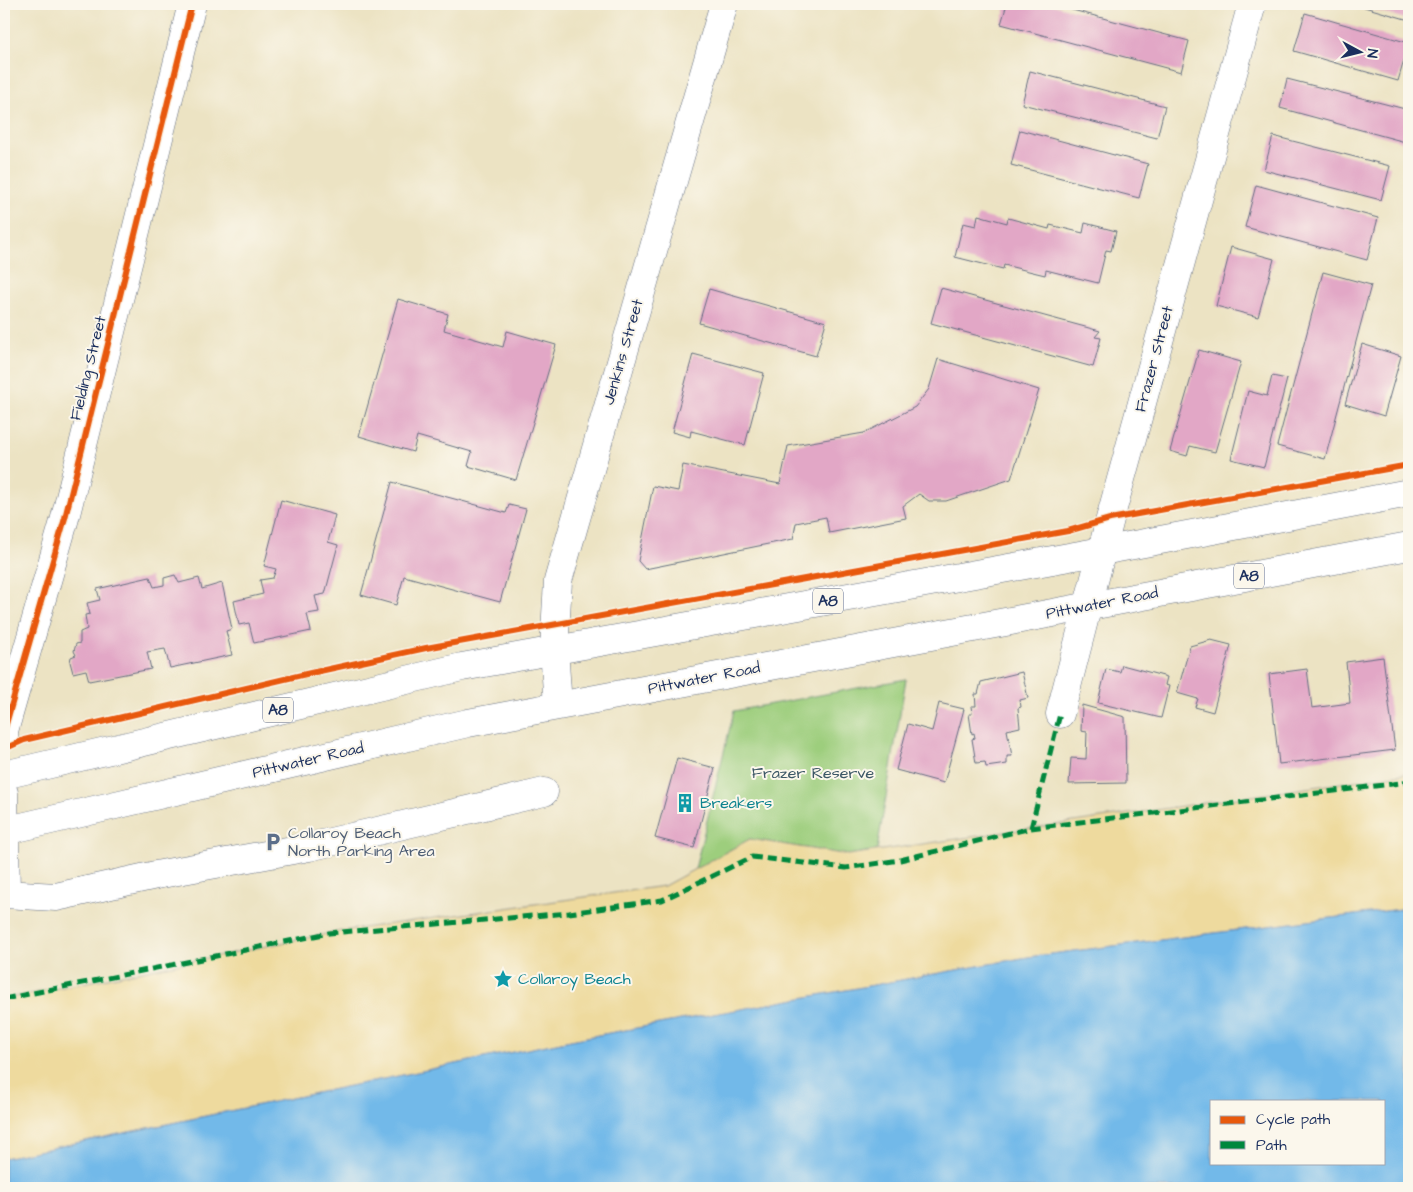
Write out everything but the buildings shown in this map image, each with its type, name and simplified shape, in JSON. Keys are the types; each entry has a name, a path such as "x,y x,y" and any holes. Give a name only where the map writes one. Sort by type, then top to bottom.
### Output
{"main road":[{"name":"Fielding Street","path":"4,737 4,731 65,518 192,4"},
{"name":"Jenkins Street","path":"558,705 554,650 558,581 724,4"},
{"name":"Frazer Street","path":"1060,714 1102,551 1252,4"},
{"name":"A8","path":"4,775 462,667 1409,494"},
{"name":"Pittwater Road","path":"4,831 459,725 1409,546"},
{"path":"4,793 5,893 56,898 156,875 309,847 544,792"}],"green space":[{"name":"Frazer Reserve","path":"906,679 877,850 848,855 750,839 695,869 734,711"}],"sand":[{"name":"Collaroy Beach","path":"1409,773 1409,908 1028,957 571,1040 4,1158 4,999 341,931 664,886 750,839 848,855"}],"water":[{"path":"1409,908 1409,1188 4,1188 4,1158 571,1040 1028,957"}],"marked path":[{"path":"1031,828 1060,714"},
{"path":"4,999 329,933 569,913 662,900 752,857 846,868 900,860 1031,828 1409,782"}],"cycle path":[{"path":"4,737 4,731 65,518 192,4"},
{"path":"4,749 24,740 426,648 1068,531 1110,519 1409,465"}],"place":[{"name":"Breakers","path":"685,803"},
{"name":"Collaroy Beach North Parking Area","path":"273,842"},
{"name":"Collaroy Beach","path":"503,979"}]}
